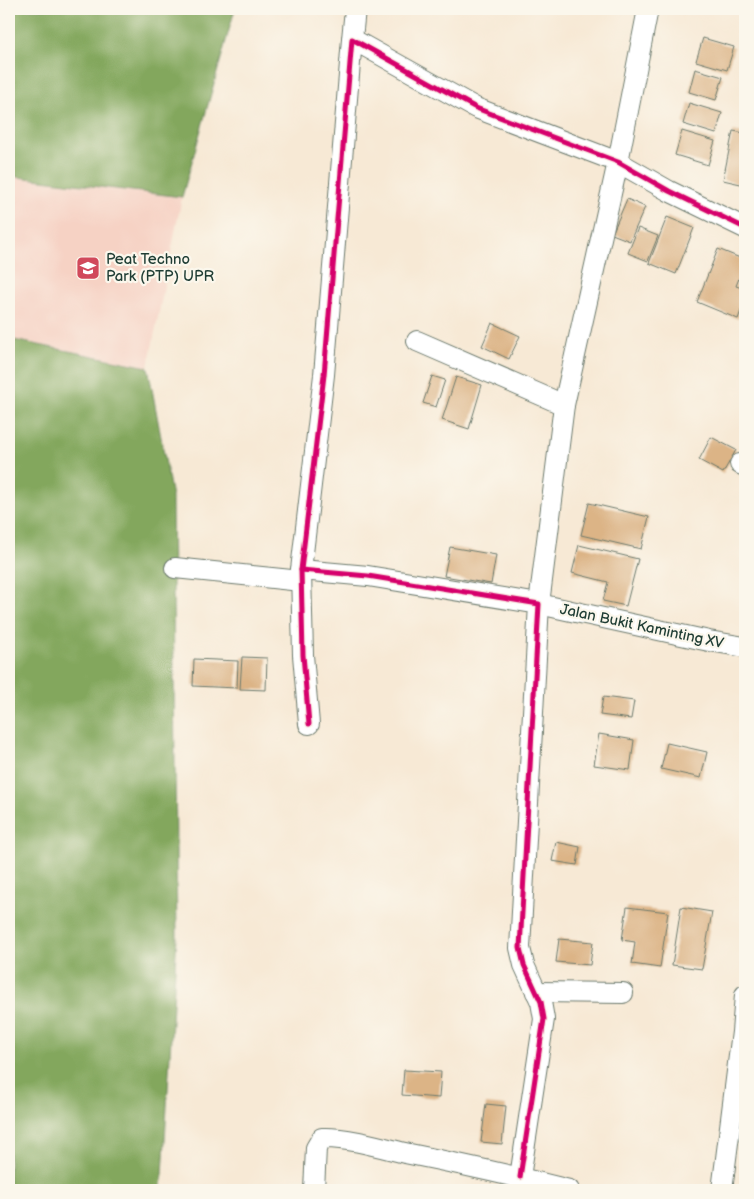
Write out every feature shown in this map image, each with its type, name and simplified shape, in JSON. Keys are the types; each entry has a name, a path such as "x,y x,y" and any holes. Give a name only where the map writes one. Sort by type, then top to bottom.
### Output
{"street":[{"path":"309,724 303,654 301,575 324,375 355,9"},
{"path":"520,1177 544,1019 541,1002 524,966 520,948 539,604 564,405 618,162 648,9"},
{"path":"352,39 476,108 618,162 745,228"},
{"path":"417,341 564,405"},
{"name":"Jalan Bukit Kaminting XV","path":"175,568 301,575 368,576 539,604 745,647"},
{"path":"536,992 623,993"},
{"path":"722,1190 745,995"},
{"path":"314,1190 316,1148 322,1138 364,1144 520,1177 569,1190"}],"shaded area":[{"name":"Peat Techno Park (PTP) UPR","path":"9,176 182,197 148,367 9,339"}],"green space":[{"path":"9,9 235,9 182,197 9,176"},
{"path":"9,339 148,367 172,497 177,936 163,1175 160,1190 9,1190"}],"building":[{"path":"703,38 734,47 727,70 696,61"},
{"path":"695,69 723,77 716,100 689,92"},
{"path":"689,103 722,113 716,134 683,124"},
{"path":"682,131 715,141 708,165 675,155"},
{"path":"733,131 745,133 745,185 723,180"},
{"path":"627,199 645,207 630,241 612,234"},
{"path":"667,217 694,228 676,274 649,263"},
{"path":"638,228 658,236 648,261 628,253"},
{"path":"718,249 745,260 736,286 745,289 745,300 738,319 697,302"},
{"path":"492,323 520,336 509,359 482,346"},
{"path":"432,376 445,380 436,407 423,403"},
{"path":"456,377 482,385 469,429 442,420"},
{"path":"711,437 736,450 723,473 699,460"},
{"path":"589,503 649,517 641,549 581,535"},
{"path":"579,545 638,559 626,606 603,601 608,582 572,573"},
{"path":"450,547 496,555 491,584 444,576"},
{"path":"242,657 267,658 266,690 240,689"},
{"path":"194,659 238,661 237,688 193,686"},
{"path":"603,697 634,701 631,719 600,715"},
{"path":"599,734 634,740 630,770 594,765"},
{"path":"667,743 707,752 701,778 661,769"},
{"path":"556,842 580,847 577,865 552,861"},
{"path":"627,907 668,912 660,968 632,964 635,942 622,940"},
{"path":"681,907 712,912 702,969 672,965"},
{"path":"559,939 593,942 590,965 556,962"},
{"path":"404,1070 441,1072 439,1098 402,1095"},
{"path":"486,1104 506,1106 502,1144 481,1142"}],"cycle path":[{"path":"309,724 303,655 301,570 324,375 352,39 476,108 618,162 669,191 745,228"},
{"path":"301,570 368,576 539,604 520,948 524,965 541,1002 544,1019 520,1177"}],"place":[{"name":"Peat Techno Park (PTP) UPR","path":"88,268"}]}
